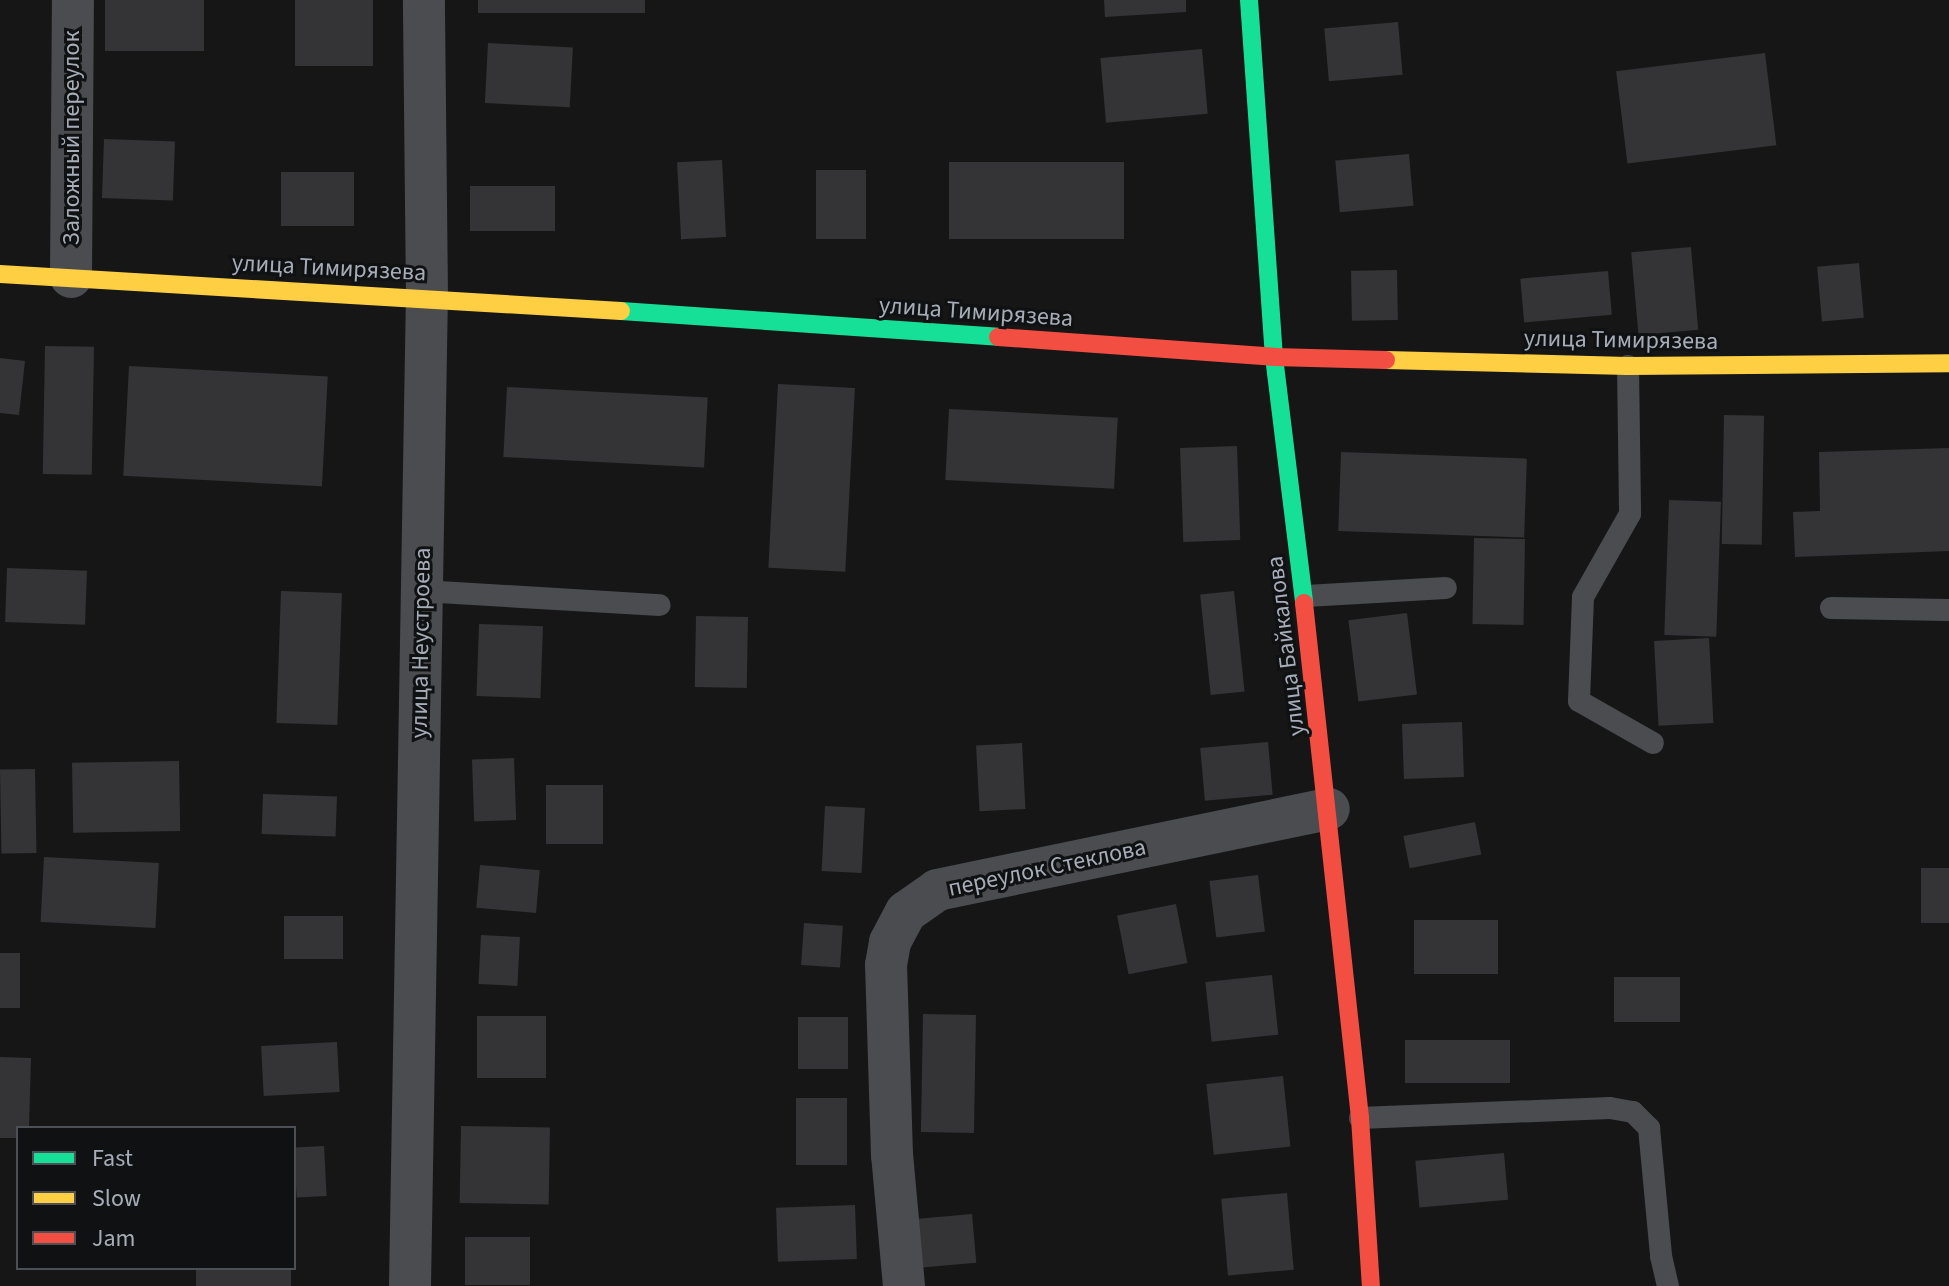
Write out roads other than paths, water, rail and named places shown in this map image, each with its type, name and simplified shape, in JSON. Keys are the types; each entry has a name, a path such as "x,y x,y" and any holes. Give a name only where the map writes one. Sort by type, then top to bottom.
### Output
{"street":[{"name":"Заложный переулок","path":"71,277 73,0"},
{"name":"улица Неустроева","path":"410,1286 427,297 424,0"},
{"name":"улица Байкалова","path":"1249,0 1274,357 1306,596 1329,809 1360,1118 1371,1286"},
{"name":"улица Тимирязева","path":"0,274 427,297 1274,357 1628,366 1949,363"},
{"name":"переулок Стеклова","path":"904,1286 892,1155 886,965 890,942 906,912 937,890 1329,809"}],"lane":[{"path":"1628,366 1630,514 1583,597 1579,701 1653,743"},
{"path":"1306,596 1446,588"},
{"path":"422,591 660,605"},
{"path":"1831,608 1949,610"},
{"path":"1360,1118 1610,1108 1633,1112 1649,1128 1661,1256 1668,1286"}]}
